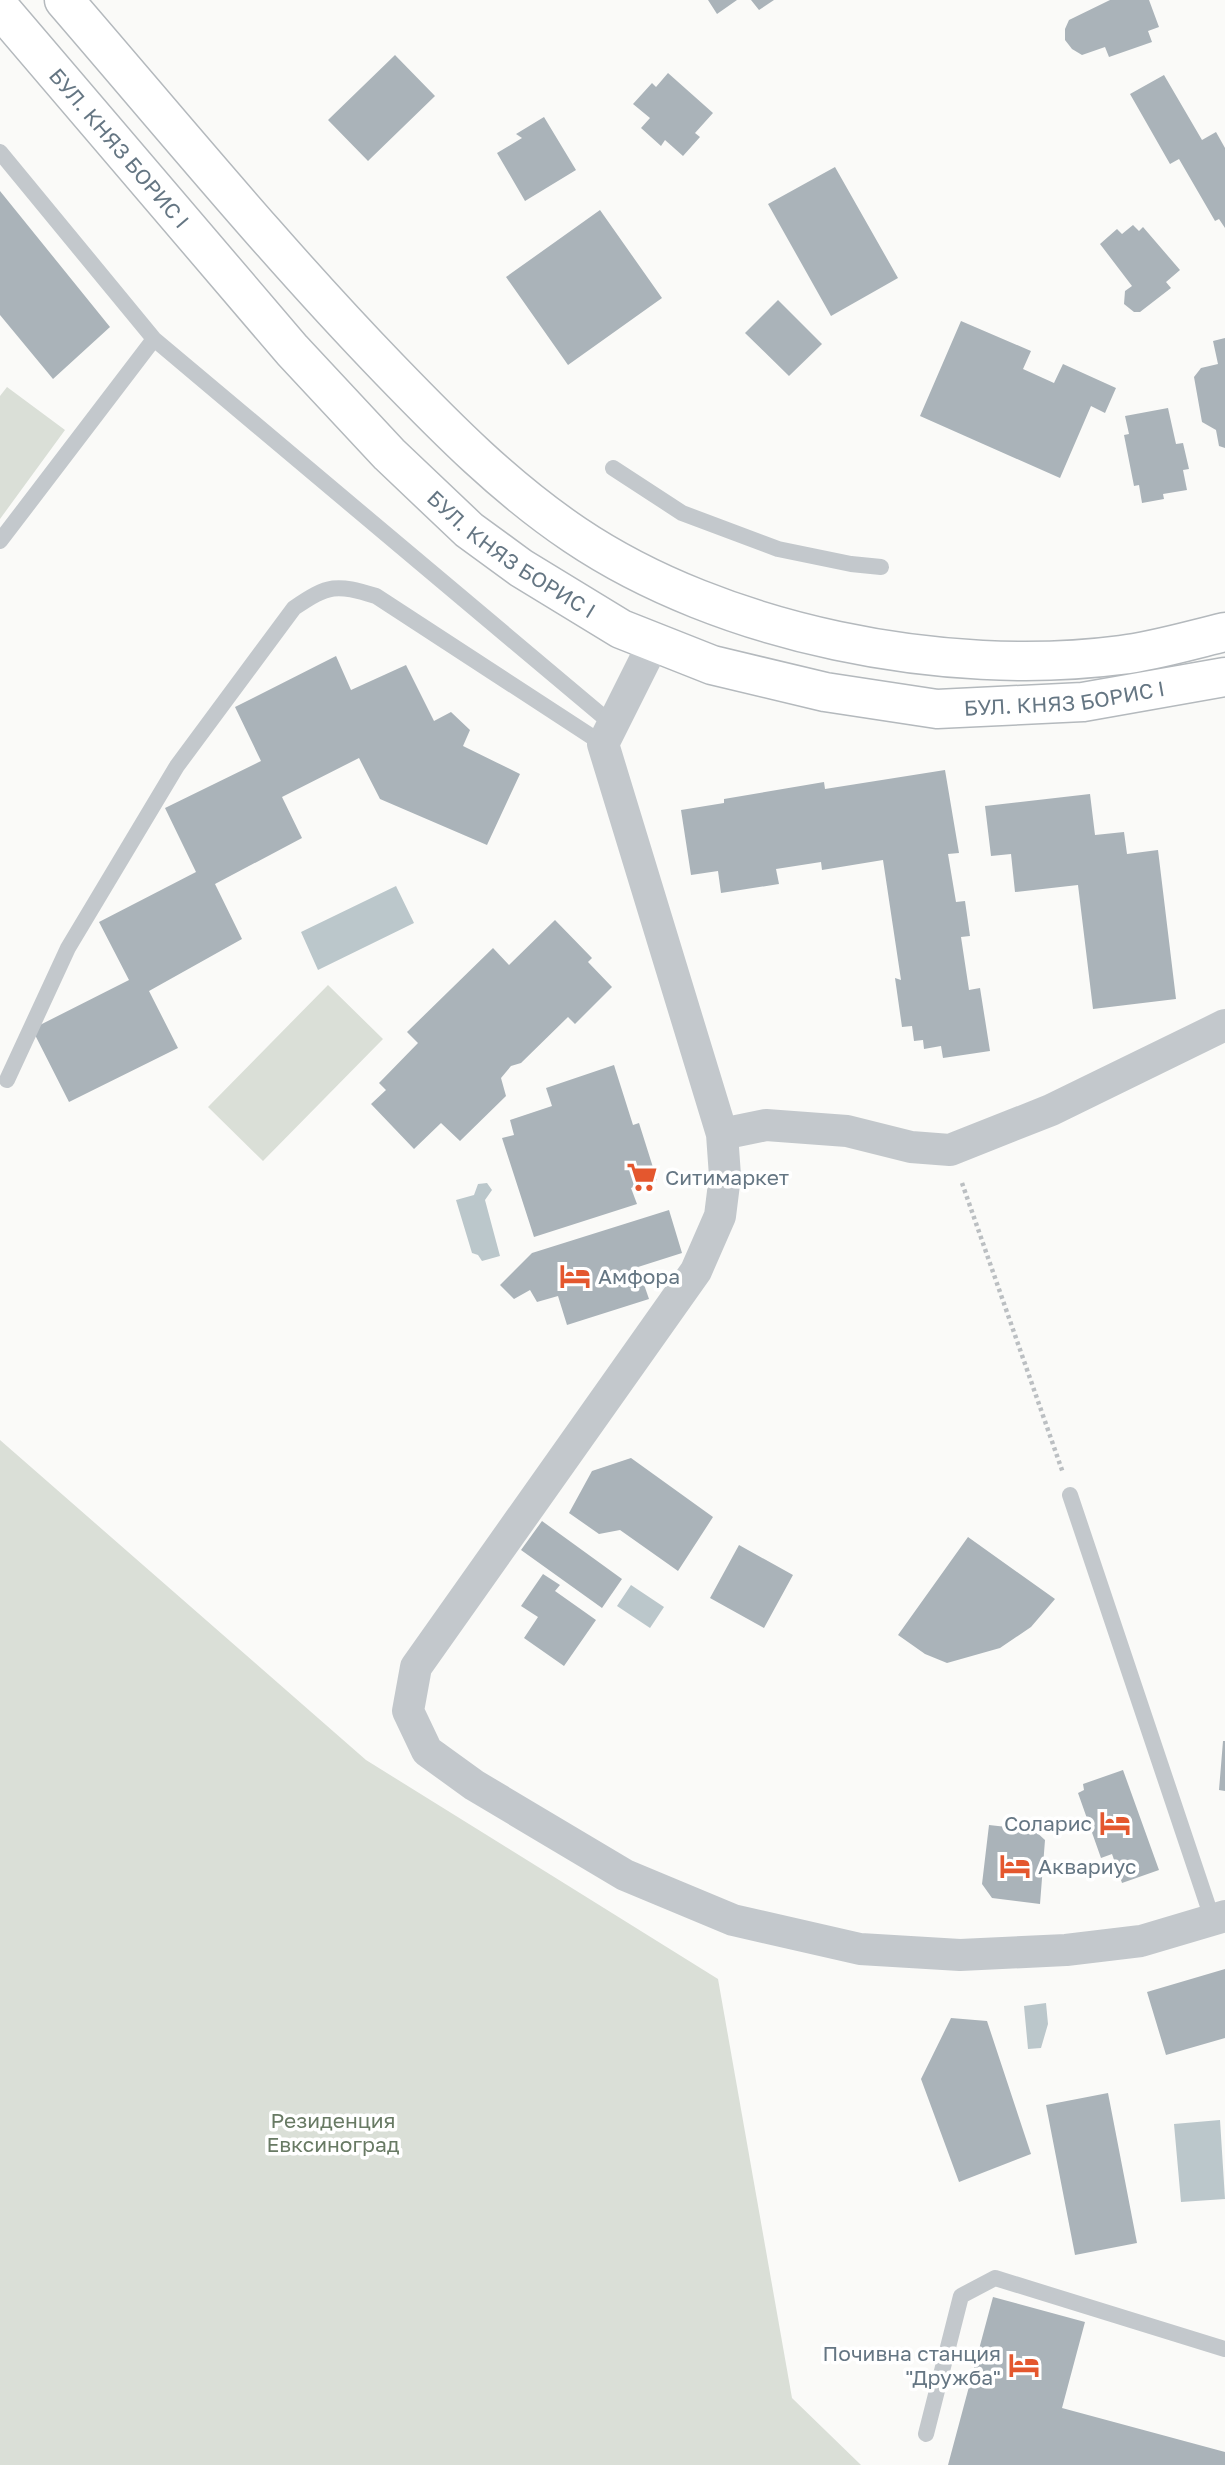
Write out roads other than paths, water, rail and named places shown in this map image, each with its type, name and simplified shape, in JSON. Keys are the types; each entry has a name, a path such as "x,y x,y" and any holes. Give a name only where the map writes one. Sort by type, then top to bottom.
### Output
{"highway":[{"name":"БУЛ. КНЯЗ БОРИС I","path":"64,0 340,318 504,482 576,536 717,607 868,649 987,662 1121,655 1225,632"},
{"name":"БУЛ. КНЯЗ БОРИС I","path":"0,8 283,340 389,454 469,530 521,568 621,629 724,668 825,692 937,709 1083,702 1225,677"}],"street":[{"path":"654,642 608,734 722,1134 725,1176 720,1216 696,1271 416,1667 408,1711 427,1751 474,1785 625,1875 733,1920 860,1949 960,1955 1066,1950 1141,1941 1219,1918"},
{"path":"722,1134 766,1125 847,1131 911,1147 950,1150 1051,1110 1225,1026"}],"lane":[{"path":"0,152 154,339 608,734"},
{"path":"0,541 154,339"},
{"path":"613,468 682,513 778,549 851,564 881,567"},
{"path":"7,1080 68,948 177,766 294,608 320,590 346,587 376,596 608,734"},
{"path":"1070,1495 1219,1918"},
{"path":"926,2434 961,2296 995,2278 1225,2350"}],"place":[{"name":"Ситимаркет","path":"642,1177"},
{"name":"Амфора","path":"575,1276"},
{"name":"Соларис","path":"1115,1823"},
{"name":"Аквариус","path":"1015,1866"},
{"name":"Почивна станция \"Дружба\"","path":"1024,2365"}],"park label":[{"name":"Резиденция Евксиноград","path":"333,2132"}]}
